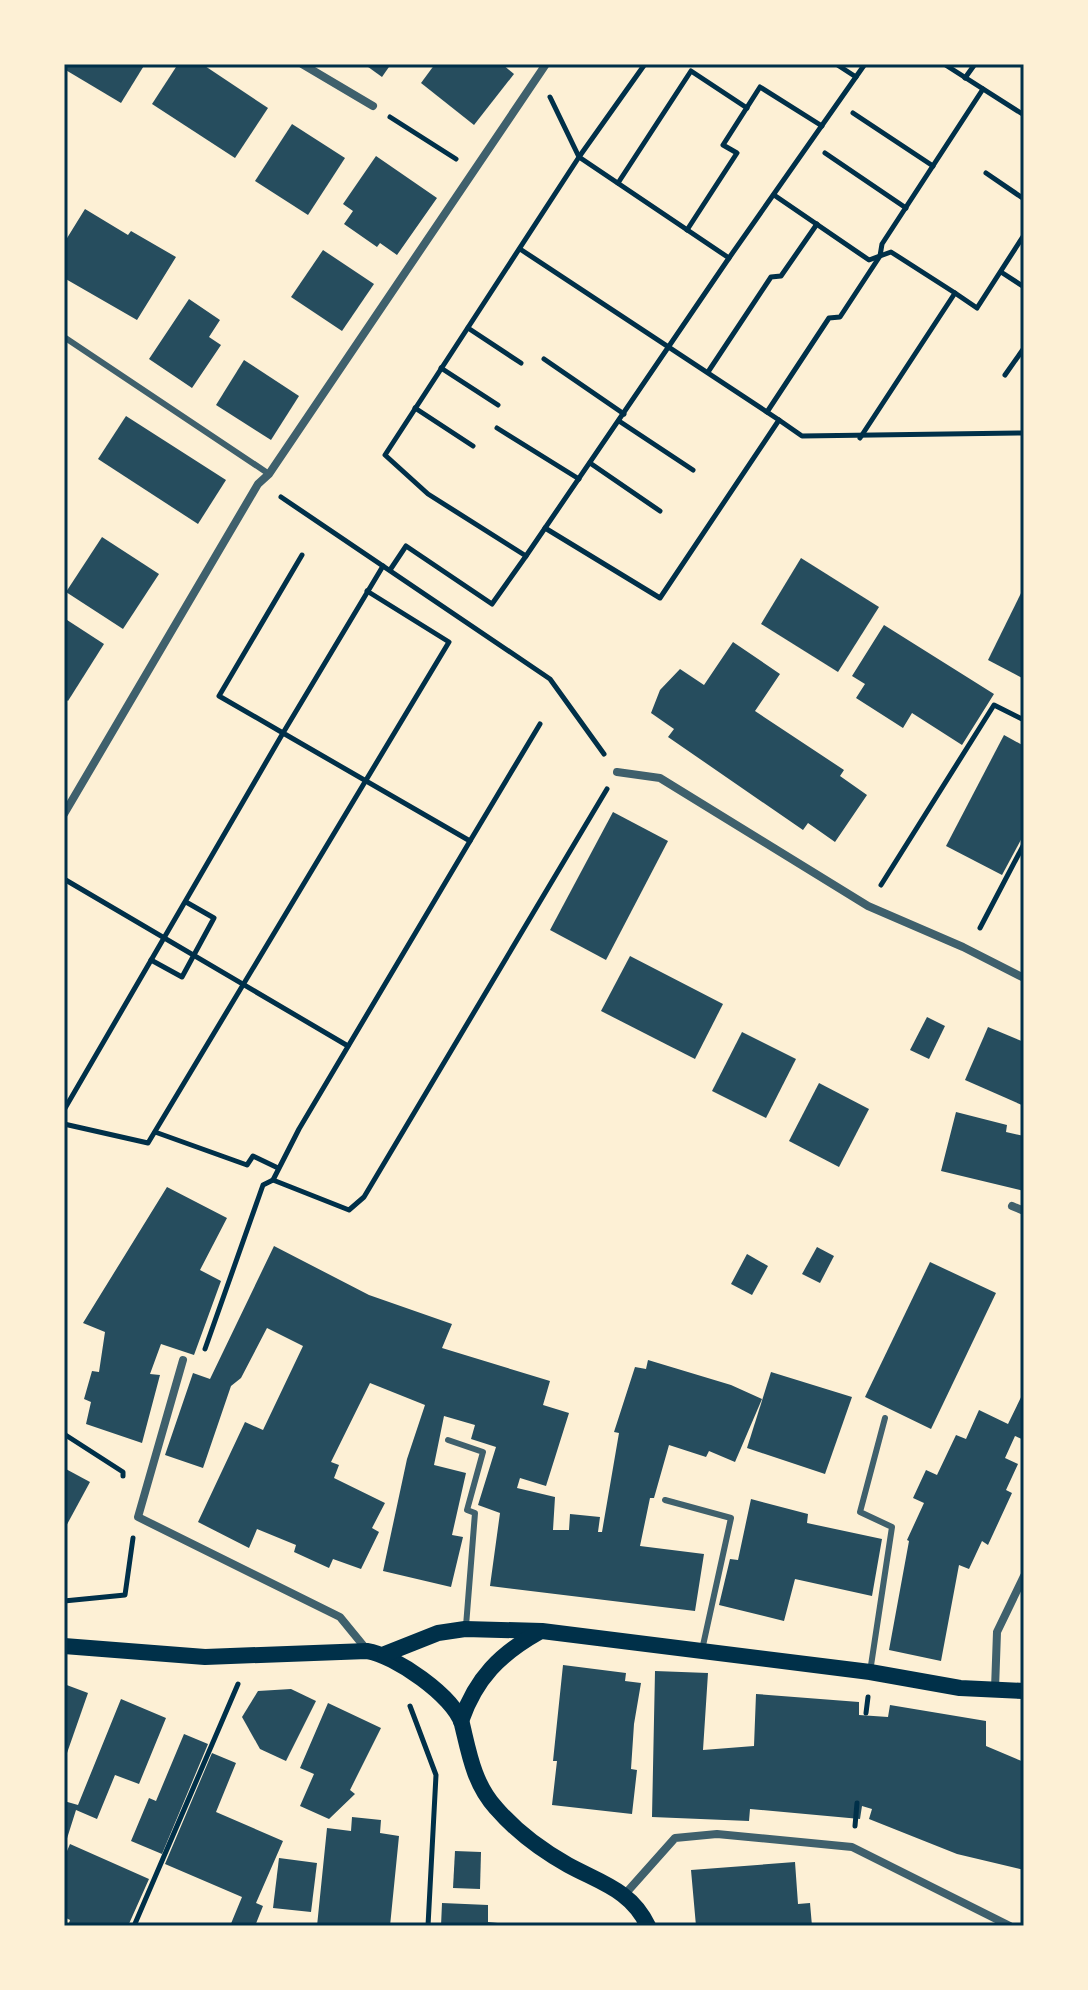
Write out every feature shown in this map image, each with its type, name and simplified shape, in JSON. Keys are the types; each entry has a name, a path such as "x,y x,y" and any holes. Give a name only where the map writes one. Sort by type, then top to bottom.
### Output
{"main road":[{"path":"385,1654 438,1633 465,1629 542,1631 995,1690 1024,1691"},
{"path":"542,1631 506,1651 480,1679 471,1693 461,1721 466,1749 482,1788 507,1820 566,1864 626,1893 648,1926"},
{"path":"64,1646 248,1657 367,1651 385,1654 427,1684 461,1721"}],"street":[{"path":"302,64 373,106"},
{"path":"64,814 258,484 269,474 546,64"},
{"path":"617,772 660,778 868,906 1024,978"},
{"path":"1012,1206 1024,1211"},
{"path":"183,1360 138,1517 340,1617 367,1651"},
{"path":"995,1690 997,1632 1024,1576"},
{"path":"626,1893 675,1838 717,1834 852,1847 1010,1926"}],"lane":[{"path":"64,337 269,474"},
{"path":"870,1672 892,1527 860,1512 885,1418"},
{"path":"448,1440 483,1452 467,1510 475,1513 465,1629"},
{"path":"665,1500 731,1518 702,1650"}],"path":[{"path":"526,556 428,494 385,455 579,157 645,64"},
{"path":"836,64 856,77"},
{"path":"390,570 406,546 492,604 865,64"},
{"path":"944,64 1024,115"},
{"path":"965,78 975,64"},
{"path":"618,183 691,71 747,108"},
{"path":"539,74 579,157 729,258"},
{"path":"687,230 737,153 723,145 760,87 822,126"},
{"path":"767,412 829,318 840,317 880,256 882,244 983,89"},
{"path":"373,106 474,170"},
{"path":"853,113 933,166"},
{"path":"825,153 906,208"},
{"path":"986,173 1024,199"},
{"path":"774,195 869,260 891,252 977,308 1024,235"},
{"path":"708,372 771,277 781,276 817,224"},
{"path":"520,249 802,436 860,438 1024,433"},
{"path":"1001,272 1024,287"},
{"path":"860,438 955,293"},
{"path":"468,328 521,363"},
{"path":"1005,375 1024,348"},
{"path":"544,359 624,414"},
{"path":"441,368 498,405"},
{"path":"415,408 473,446"},
{"path":"545,528 660,598 779,420"},
{"path":"619,421 693,470"},
{"path":"497,428 579,479"},
{"path":"590,463 660,511"},
{"path":"258,484 292,503 550,679 617,772 364,1197 349,1210 273,1180"},
{"path":"302,555 219,696 470,841"},
{"path":"64,1110 383,566"},
{"path":"64,1124 148,1143 449,642 367,591"},
{"path":"868,906 994,705 1024,720"},
{"path":"183,1360 200,1364 263,1185 273,1180 348,1046 540,724"},
{"path":"969,950 1024,844"},
{"path":"64,879 348,1046"},
{"path":"151,960 182,977 214,918 186,902"},
{"path":"155,1132 247,1165 253,1156 278,1168"},
{"path":"64,1434 123,1472 121,1484"},
{"path":"64,1601 125,1595 138,1517"},
{"path":"134,1926 248,1657"},
{"path":"427,1684 409,1707 436,1775 428,1926"}],"building":[{"path":"64,64 145,64 121,103 64,69"},
{"path":"178,64 202,64 268,108 235,158 152,104"},
{"path":"364,64 391,64 382,77"},
{"path":"435,64 502,64 514,74 474,125 421,83"},
{"path":"292,124 345,158 308,215 255,181"},
{"path":"376,156 437,198 397,255 380,243 377,247 344,224 353,211 343,204"},
{"path":"85,209 128,235 131,231 176,257 137,320 64,278 64,243"},
{"path":"323,250 374,284 342,331 291,297"},
{"path":"189,299 220,320 209,337 221,345 192,388 149,359"},
{"path":"244,360 299,396 271,440 216,405"},
{"path":"126,416 226,480 198,524 98,459"},
{"path":"102,537 159,574 123,629 66,592"},
{"path":"801,558 879,607 838,672 761,624"},
{"path":"1024,587 1024,679 988,660"},
{"path":"64,618 104,644 68,701 64,698"},
{"path":"884,625 994,694 962,745 912,713 903,728 856,698 865,684 852,676"},
{"path":"733,642 780,674 755,711 844,770 840,776 867,795 835,842 808,823 803,830 668,737 674,729 651,713 660,690 680,669 704,685"},
{"path":"1004,735 1024,746 1024,834 1002,875 946,846"},
{"path":"613,812 668,841 606,960 550,930"},
{"path":"630,956 723,1004 695,1059 601,1011"},
{"path":"927,1017 945,1026 929,1059 910,1050"},
{"path":"988,1027 1024,1042 1024,1106 965,1080"},
{"path":"742,1032 796,1059 766,1118 712,1091"},
{"path":"819,1083 869,1109 839,1167 789,1141"},
{"path":"956,1112 1007,1125 1006,1132 1024,1136 1024,1191 941,1171"},
{"path":"167,1187 227,1218 200,1270 221,1281 194,1355 161,1344 150,1374 160,1375 142,1443 86,1424 91,1402 84,1399 92,1371 99,1372 105,1332 83,1323"},
{"path":"274,1246 369,1295 452,1324 442,1348 550,1381 543,1405 569,1413 546,1486 520,1478 517,1488 555,1497 553,1530 569,1530 570,1514 600,1517 598,1532 602,1532 619,1433 614,1432 635,1367 646,1369 648,1360 731,1385 762,1399 735,1462 709,1451 706,1457 669,1445 654,1498 650,1498 640,1546 704,1554 695,1611 490,1586 500,1513 478,1505 496,1447 471,1439 475,1425 444,1416 434,1465 466,1473 452,1535 463,1537 451,1587 383,1571 407,1459 425,1405 370,1383 331,1462 339,1465 334,1478 385,1503 372,1528 379,1532 361,1569 333,1559 329,1568 294,1552 296,1545 257,1529 249,1548 198,1522 245,1422 263,1430 303,1346 267,1328 241,1378 231,1386 203,1468 165,1455 193,1373 210,1379"},
{"path":"817,1247 834,1256 820,1283 802,1274"},
{"path":"747,1254 768,1266 752,1295 731,1284"},
{"path":"930,1262 996,1293 931,1429 865,1397"},
{"path":"771,1372 852,1397 825,1474 747,1448"},
{"path":"1024,1391 1024,1440 1015,1436 1005,1458 1018,1464 1006,1490 1012,1493 988,1545 982,1541 969,1569 959,1565 941,1661 889,1650 907,1540 924,1503 913,1498 926,1470 937,1475 956,1435 966,1439 979,1410 1008,1424"},
{"path":"64,1468 90,1482 64,1530"},
{"path":"751,1499 808,1514 807,1523 882,1539 872,1596 795,1579 784,1621 719,1605 730,1559 738,1560"},
{"path":"563,1665 626,1673 625,1681 641,1683 634,1724 631,1769 637,1770 632,1814 552,1805 557,1761 553,1761"},
{"path":"655,1671 708,1673 703,1750 754,1746 756,1694 859,1702 859,1715 888,1717 890,1705 986,1721 986,1746 1024,1762 1024,1870 957,1854 869,1819 872,1809 862,1806 860,1819 750,1809 749,1821 652,1817"},
{"path":"64,1684 88,1693 67,1753 64,1752"},
{"path":"291,1689 316,1701 286,1761 260,1749 242,1717 258,1691"},
{"path":"121,1699 166,1718 139,1784 115,1775 97,1819 76,1810 64,1848 64,1801 78,1805"},
{"path":"328,1703 381,1728 350,1790 355,1794 329,1819 300,1806 314,1774 300,1768"},
{"path":"184,1734 208,1744 162,1854 131,1841 149,1798 156,1801"},
{"path":"212,1753 236,1763 216,1812 283,1841 256,1903 263,1906 255,1926 230,1926 242,1897 165,1864"},
{"path":"352,1817 381,1820 380,1833 399,1836 390,1926 317,1926 327,1828 351,1831"},
{"path":"70,1844 149,1879 128,1926 68,1926 70,1920 64,1917 64,1858"},
{"path":"455,1851 481,1852 480,1889 453,1888"},
{"path":"279,1858 317,1863 311,1912 273,1908"},
{"path":"795,1862 798,1904 810,1903 812,1926 696,1926 691,1870"},
{"path":"442,1903 488,1905 488,1922 526,1926 441,1926"}]}
